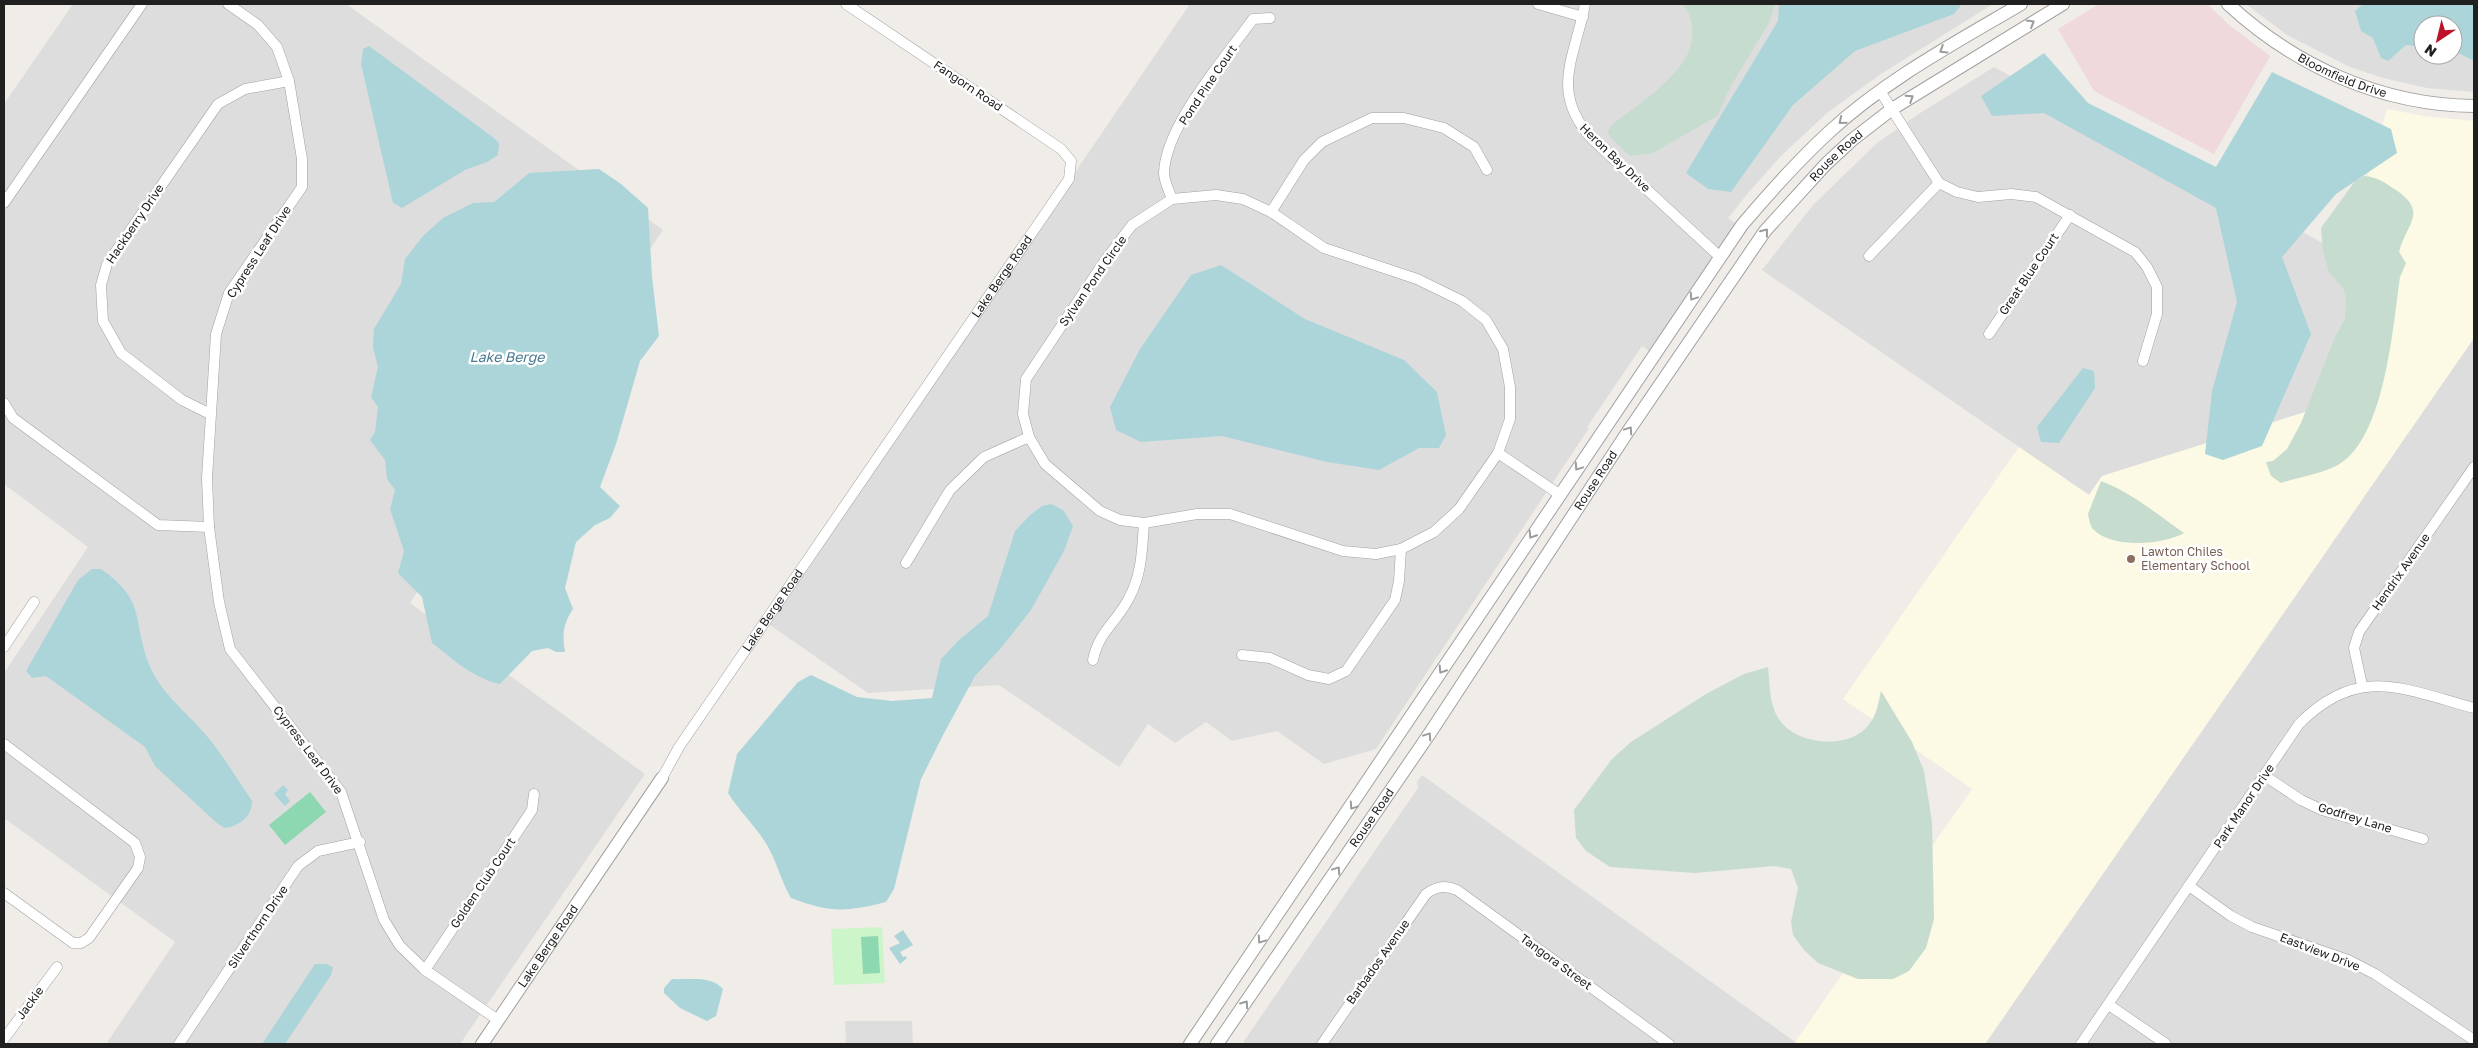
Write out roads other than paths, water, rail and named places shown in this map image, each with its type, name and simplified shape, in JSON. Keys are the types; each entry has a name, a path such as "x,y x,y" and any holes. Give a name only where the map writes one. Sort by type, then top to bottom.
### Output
{"street":[{"path":"4,204 142,4"},
{"name":"Cypress Leaf Drive","path":"228,4 258,25 277,47 289,81 302,160 302,187 229,293 216,334 207,478 208,527 219,602 230,649 342,792 360,842 384,920 400,946 425,970 498,1020"},
{"name":"Fangorn Road","path":"846,4 1060,149 1071,161 1069,180"},
{"path":"1538,4 1583,17"},
{"name":"Heron Bay Drive","path":"1585,4 1571,59 1567,90 1577,120 1592,139 1720,257"},
{"name":"Rouse Road","path":"1190,1044 1358,798 1559,494 1742,225 1781,178 1829,132 1880,91 1949,46 2021,4"},
{"name":"Rouse Road","path":"1217,1044 1430,733 1627,433 1765,231 1826,164 1852,140 1892,109 2062,4"},
{"name":"Bloomfield Drive","path":"2228,4 2262,34 2288,52 2351,83 2427,102 2474,106"},
{"name":"Pond Pine Court","path":"1172,199 1164,175 1168,150 1187,111 1253,19 1270,18"},
{"name":"Hackberry Drive","path":"210,414 182,400 121,353 103,321 100,285 107,264 218,104 245,89 289,81"},
{"path":"1880,91 1939,183 1957,192 1978,197 2011,194 2036,197 2135,252 2147,267 2157,287 2157,314 2143,361"},
{"path":"1271,212 1304,160 1322,142 1372,118 1404,118 1444,128 1474,147 1487,170"},
{"name":"Lake Berge Road","path":"482,1044 662,778 679,747 1069,180"},
{"path":"1869,256 1939,183"},
{"name":"Sylvan Pond Circle","path":"1216,194 1243,199 1271,212 1324,248 1417,279 1462,301 1486,320 1503,349 1510,387 1510,419 1498,453 1459,509 1434,532 1401,549 1376,554 1343,551 1230,514 1198,514 1144,523 1120,520 1100,511 1045,464 1029,437 1023,414 1026,380 1104,262 1132,225 1172,199 1216,194"},
{"name":"Great Blue Court","path":"1989,334 2070,215"},
{"path":"4,403 13,418 158,525 208,527"},
{"path":"906,563 950,490 984,457 1029,437"},
{"path":"1498,453 1559,494"},
{"name":"Hendrix Avenue","path":"2362,685 2354,648 2359,632 2474,467"},
{"path":"1093,660 1096,644 1129,599 1140,572 1144,523"},
{"path":"1242,655 1270,658 1308,675 1329,679 1346,671 1395,600 1399,581 1401,549"},
{"path":"4,647 34,602"},
{"name":"Park Manor Drive","path":"2081,1044 2299,724 2314,708 2338,694 2362,685 2391,686 2474,708"},
{"path":"4,744 135,843 140,857 138,868 89,938 81,943 73,943 4,893"},
{"name":"Godfrey Lane","path":"2264,776 2301,800 2322,810 2422,839"},
{"name":"Golden Club Court","path":"425,970 532,810 534,794"},
{"name":"Silverthorn Drive","path":"179,1044 298,866 318,851 360,842"},
{"name":"Eastview Drive","path":"2189,886 2231,916 2252,927 2348,960 2375,974 2474,1040"},
{"name":"Barbados Avenue","path":"1322,1044 1426,894 1440,887"},
{"name":"Tangora Street","path":"1440,887 1457,890 1669,1044"},
{"name":"Jackie","path":"4,1039 57,967"},
{"path":"2108,1005 2166,1044"},
{"path":"2472,1044 2474,1040"}],"water":[{"path":"1779,4 1962,4 1954,14 1855,51 1793,105 1731,192 1708,189 1686,173 1778,21"},
{"path":"2363,4 2474,4 2474,61 2463,55 2463,15 2413,15 2413,46 2406,45 2388,61 2381,58 2373,38 2361,31 2355,11"},
{"path":"369,46 494,138 499,143 498,155 487,162 465,170 402,208 393,203 361,64 363,49"},
{"path":"2044,53 2088,103 2216,167 2272,72 2391,129 2397,153 2336,194 2282,257 2311,334 2262,446 2223,460 2205,454 2212,391 2237,302 2216,208 2044,113 1992,116 1981,96"},
{"name":"Lake Berge","path":"599,169 621,184 648,208 652,277 659,336 640,361 616,444 600,487 620,506 610,518 595,525 576,542 565,588 573,609 564,629 565,652 556,652 548,648 532,651 500,684 472,673 432,643 422,597 398,573 404,551 390,509 395,490 387,479 385,460 370,440 375,432 378,407 371,397 378,367 373,348 374,329 401,284 405,259 423,236 443,218 473,203 494,202 529,173"},
{"path":"1221,265 1305,319 1404,360 1437,392 1446,435 1439,448 1419,448 1379,470 1327,462 1222,436 1141,442 1116,430 1110,407 1140,349 1191,275"},
{"path":"2083,368 2094,371 2095,388 2059,443 2041,442 2037,427"},
{"path":"1051,504 1063,510 1073,526 1064,551 1031,610 1001,648 975,676 943,735 921,779 894,889 886,902 859,908 838,909 817,906 791,898 767,845 728,793 737,754 798,682 811,675 857,697 892,701 932,698 941,659 959,640 988,616 1015,531 1030,515 1042,506"},
{"path":"92,569 101,569 116,580 126,591 136,612 144,649 154,675 174,702 212,743 252,801 250,812 240,823 225,828 218,824 155,766 145,747 46,676 32,678 26,671 78,580"},
{"path":"283,785 288,790 285,794 290,801 285,806 274,794"},
{"path":"903,930 913,945 900,952 903,957 906,956 907,958 900,964 889,948 900,943 894,936"},
{"path":"315,964 326,964 333,967 331,975 285,1044 262,1044"},
{"path":"672,979 706,980 723,989 716,1016 707,1021 680,1008 664,993 664,988"}],"place":[{"name":"Lawton Chiles Elementary School","path":"2131,559"}]}
